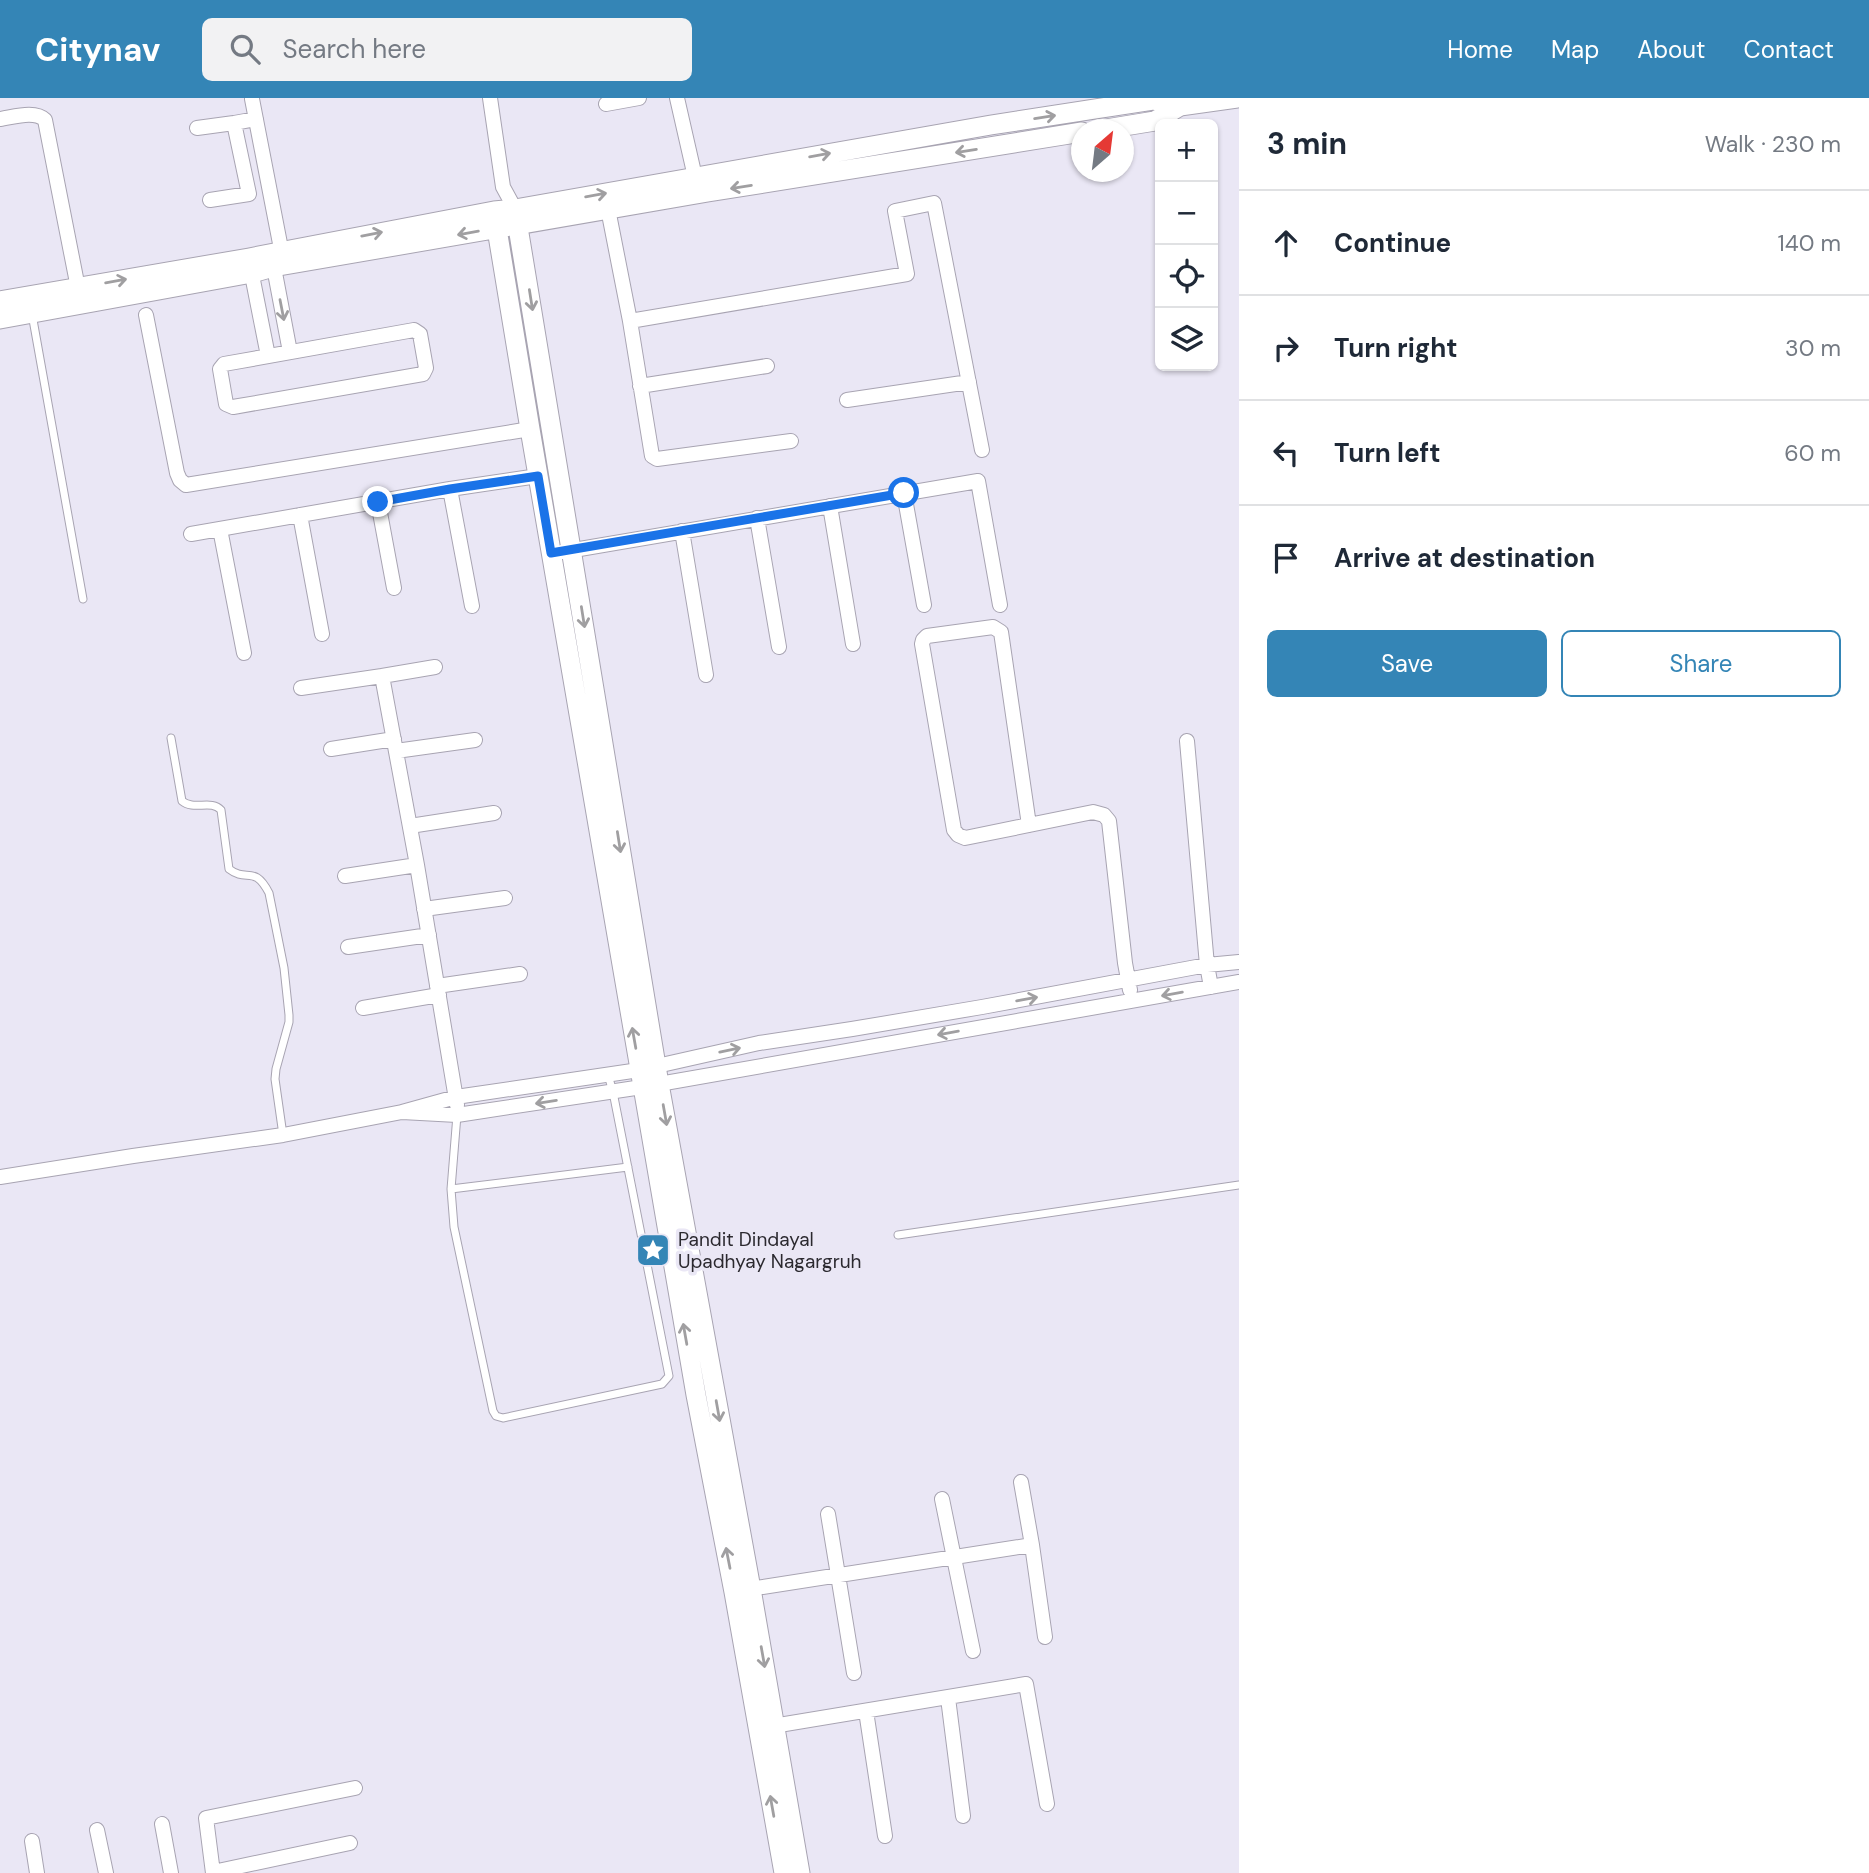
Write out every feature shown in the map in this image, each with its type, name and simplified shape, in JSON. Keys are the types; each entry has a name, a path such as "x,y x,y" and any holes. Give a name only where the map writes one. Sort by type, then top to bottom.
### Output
{"street":[{"path":"490,98 503,187 517,216 572,550 696,1395 742,1590 766,1727 785,1873"},
{"path":"606,104 639,98"},
{"path":"677,98 695,177"},
{"path":"252,99 269,191 290,352"},
{"path":"517,216 695,177 991,125 1153,100 1180,106 1228,99"},
{"path":"1134,124 1155,121 1180,106"},
{"path":"0,119 36,115 45,120 78,288"},
{"path":"197,128 256,119"},
{"path":"234,123 249,194"},
{"path":"0,301 31,304 496,219 608,209 1071,134"},
{"path":"503,187 496,219 530,429 649,1077"},
{"path":"210,200 269,191"},
{"path":"630,321 907,274 894,212 896,209 934,203 982,450"},
{"path":"608,209 652,456 657,459 791,441"},
{"path":"0,318 78,288 250,265"},
{"path":"250,265 268,356"},
{"path":"146,315 177,473 186,485 530,429"},
{"path":"414,330 420,334 425,372 233,407 226,404 221,366 290,352 414,330"},
{"path":"640,386 767,366"},
{"path":"847,400 969,382"},
{"path":"191,534 538,476"},
{"path":"551,553 978,481 1000,605"},
{"path":"450,489 472,606"},
{"path":"904,493 924,605"},
{"path":"378,502 394,588"},
{"path":"830,506 853,644"},
{"path":"300,515 322,635"},
{"path":"757,518 779,647"},
{"path":"220,529 244,653"},
{"path":"682,531 706,675"},
{"path":"1029,825 1001,632 993,627 927,636 922,644 954,830 965,838 1029,825 1093,811 1104,815 1109,821 1128,980 1133,1000"},
{"path":"301,688 435,667"},
{"path":"382,676 417,864 457,1115"},
{"path":"331,749 475,740"},
{"path":"1187,741 1211,987"},
{"path":"410,826 494,813"},
{"path":"345,876 417,864"},
{"path":"424,909 505,898"},
{"path":"348,947 429,935"},
{"path":"402,1112 457,1115 613,1091 649,1077 759,1044 891,1023 1207,965 1239,962"},
{"path":"363,1008 520,974"},
{"path":"0,1177 283,1135 402,1112 456,1097 608,1075 649,1077 1239,982"},
{"path":"1021,1482 1045,1637"},
{"path":"943,1499 973,1651"},
{"path":"828,1514 854,1672"},
{"path":"742,1590 1032,1545"},
{"path":"766,1727 1026,1684 1047,1804"},
{"path":"948,1698 963,1816"},
{"path":"866,1711 885,1836"},
{"path":"766,1727 800,1873"},
{"path":"350,1843 213,1873 206,1818 355,1788"},
{"path":"162,1824 171,1873"},
{"path":"97,1830 106,1873"},
{"path":"32,1841 37,1873"}],"lane":[{"path":"31,304 83,599"},
{"path":"172,738 182,802 189,806 219,807 229,869 238,874 255,875 264,882 269,893 284,968 289,1015 275,1079 283,1135"},
{"path":"457,1115 451,1189 454,1227 496,1416 503,1418 662,1384 669,1376 608,1075"},
{"path":"451,1189 628,1167"},
{"path":"898,1235 1239,1185"}],"place":[{"name":"Pandit Dindayal Upadhyay Nagargruh","path":"653,1250"}],"route":[{"path":"378,502 538,476 551,553 904,493"}]}
